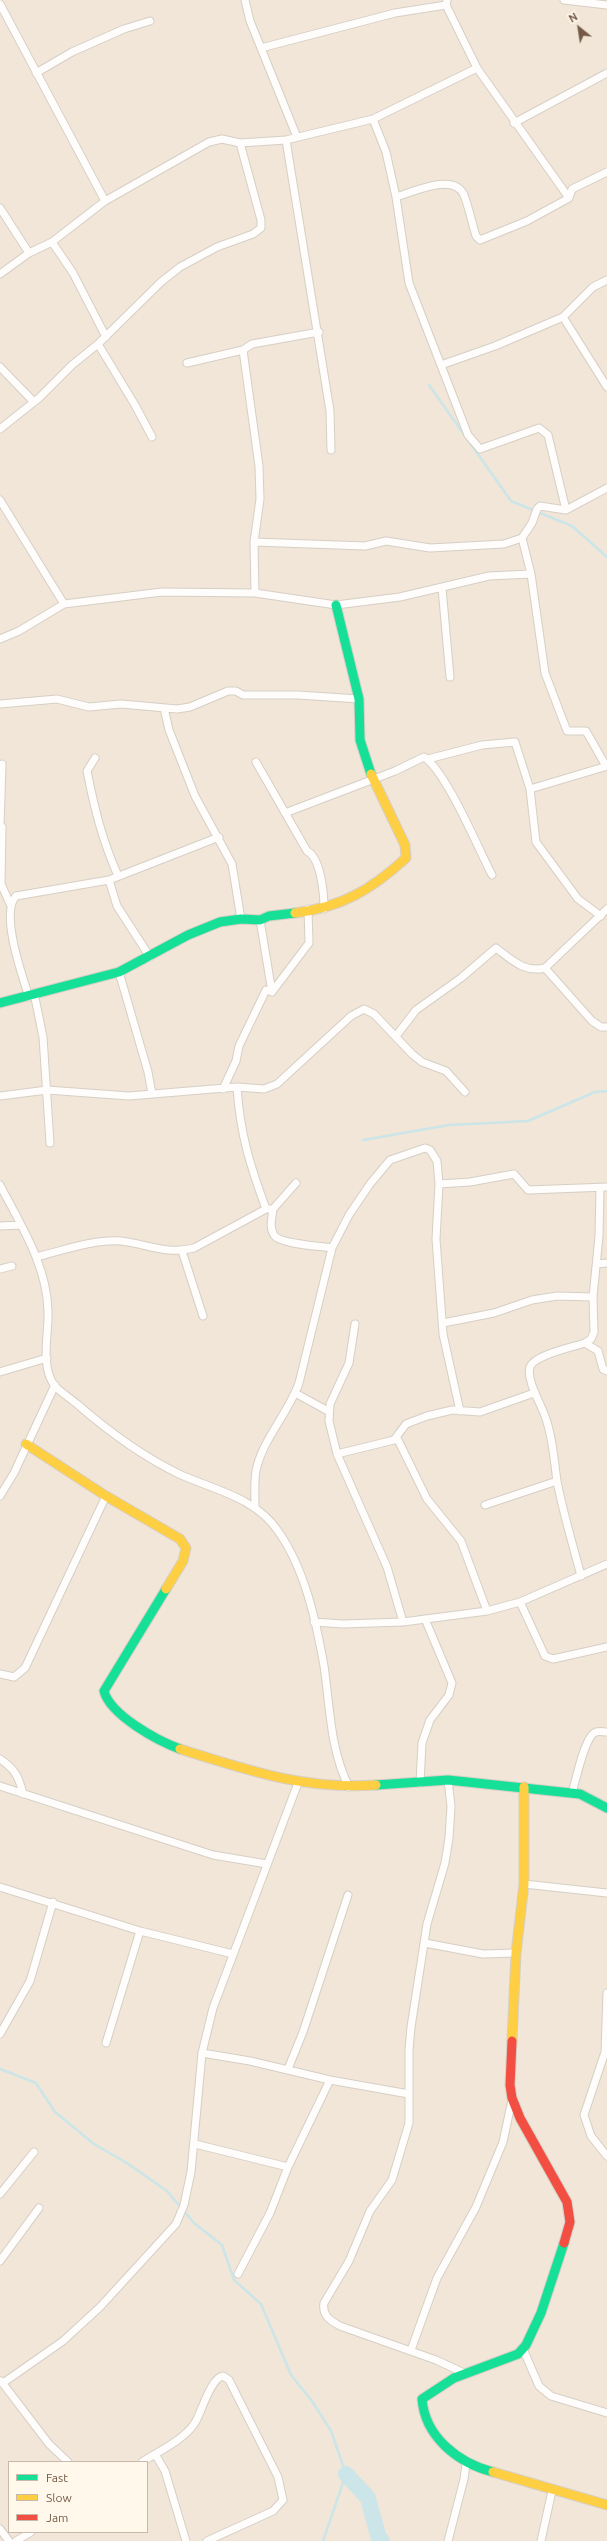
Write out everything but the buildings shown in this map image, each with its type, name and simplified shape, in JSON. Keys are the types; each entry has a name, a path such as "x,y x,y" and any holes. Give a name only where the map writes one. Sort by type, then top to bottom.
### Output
{"street":[{"path":"245,0 261,48 297,137"},
{"path":"564,0 607,5"},
{"path":"261,48 395,13 446,3 477,68 514,123 568,198"},
{"path":"0,4 105,202"},
{"path":"36,72 72,52 124,29 150,21"},
{"path":"0,274 30,254 52,242 105,202 209,142 222,139 240,142 286,140 373,118 477,68"},
{"path":"514,123 607,73"},
{"path":"373,118 386,152 396,197 409,283 468,435 478,448 540,428 544,430 548,435 566,510"},
{"path":"286,140 319,332 330,411 331,450"},
{"path":"0,429 34,402 72,365 106,337 161,282 180,267 217,247 253,234 261,228 261,220 240,142"},
{"path":"396,197 443,183 452,184 463,193 476,236 480,240 527,221 568,198 572,190 607,172"},
{"path":"0,208 30,254"},
{"path":"52,242 73,273 106,337"},
{"path":"441,365 495,346 563,317 593,287 607,280"},
{"path":"563,317 607,387"},
{"path":"187,363 243,350 252,344 319,332"},
{"path":"98,344 135,404 152,438"},
{"path":"243,350 259,466 260,499 254,542 255,593"},
{"path":"0,367 34,402"},
{"path":"254,542 365,546 386,541 430,548 504,544 522,538 532,524 537,509 540,506 566,510 607,488"},
{"path":"0,500 64,604"},
{"path":"522,538 531,574 545,673 557,701 567,731 586,731 606,766 530,790"},
{"path":"0,639 19,631 64,604 162,592 255,593 336,605 400,597 489,576 531,574"},
{"path":"442,588 450,677"},
{"path":"0,1004 119,972 202,929 241,919 260,920 269,916 324,909 350,898 383,880 406,858 405,845 373,779 360,740 359,699 336,605"},
{"path":"0,704 57,699 89,707 128,704 164,708 190,707 236,690 244,695 298,695 359,699"},
{"path":"164,708 169,730 195,796 219,837 232,864 241,919"},
{"path":"428,759 482,745 515,742 530,790 536,842 578,899 601,916"},
{"path":"285,813 373,779 424,757 436,766 446,782 492,875"},
{"path":"95,758 87,771 94,808 102,839 118,876"},
{"path":"256,762 307,851 311,853 315,860 324,890 324,909"},
{"path":"2,764 1,884 10,904"},
{"path":"50,1143 43,1037 8,920 10,904 16,896 24,893 109,880 219,837"},
{"path":"109,880 117,906 150,957"},
{"path":"272,992 309,943 308,910"},
{"path":"396,1036 416,1010 461,978 496,948 522,968 532,970 545,968 607,910"},
{"path":"260,920 272,992"},
{"path":"545,968 592,1021 601,1027 607,1027"},
{"path":"119,972 148,1072 152,1094"},
{"path":"223,1089 236,1061 239,1046 266,990 272,992"},
{"path":"0,1096 47,1090 129,1096 237,1087 264,1089 277,1084 359,1010 371,1011 412,1054 422,1062 446,1071 465,1092"},
{"path":"237,1087 239,1122 248,1158 269,1209 271,1226 278,1240 332,1248"},
{"path":"255,1508 256,1470 270,1437 296,1393 332,1248 349,1215 370,1184 390,1160 417,1149 430,1150 437,1161 439,1184 436,1239 443,1323 460,1411"},
{"path":"439,1184 470,1182 514,1174 528,1190 604,1188 593,1297 594,1332 591,1339 585,1343 552,1353 533,1362 530,1368 534,1393 546,1417 553,1442 557,1481 581,1576"},
{"path":"36,1257 96,1243 120,1241 156,1250 182,1251 194,1248 269,1209 296,1183"},
{"path":"0,1185 36,1257 47,1291 48,1370 55,1385 112,1433 150,1459 179,1474 237,1496 255,1508 278,1531 305,1587 324,1666 337,1759 349,1787"},
{"path":"0,1226 21,1225"},
{"path":"182,1251 203,1316"},
{"path":"597,1264 607,1263"},
{"path":"0,1269 12,1266"},
{"path":"443,1323 494,1313 532,1300 557,1296 593,1297"},
{"path":"355,1324 349,1363 328,1412 337,1454 387,1568 403,1622"},
{"path":"585,1343 598,1351 603,1368 607,1371"},
{"path":"0,1372 47,1358"},
{"path":"0,1496 14,1473 26,1444 55,1385"},
{"path":"296,1393 328,1412"},
{"path":"337,1454 396,1438 410,1422 445,1412 480,1412 534,1393"},
{"path":"396,1438 427,1499 461,1541 487,1611"},
{"path":"26,1444 106,1496 180,1539 185,1544 186,1554 133,1645 104,1691 106,1699 141,1730 178,1748 241,1768 298,1783 349,1787 448,1780 572,1793 596,1800 607,1808"},
{"path":"485,1505 557,1481"},
{"path":"0,1676 14,1677 21,1674 25,1668 106,1496"},
{"path":"314,1622 343,1624 403,1622 487,1611 520,1602 607,1564"},
{"path":"520,1602 545,1656 553,1659 607,1647"},
{"path":"420,1783 422,1743 430,1720 449,1695 452,1683 425,1619"},
{"path":"572,1793 586,1746 593,1734 607,1732"},
{"path":"0,1759 12,1768 19,1778 23,1794"},
{"path":"448,1780 451,1806 449,1838 445,1863 427,1924 411,2027 409,2123 392,2180 370,2211 349,2261 323,2309 327,2317 340,2326 411,2350 464,2373"},
{"path":"67,2461 49,2444 1,2381 63,2341 100,2307 176,2224 184,2205 195,2144 202,2053 213,2008 266,1864 298,1783"},
{"path":"0,1786 213,1855 266,1864"},
{"path":"524,1787 524,1884 516,1953 511,2029 510,2085 512,2098 520,2118 549,2167 570,2212 570,2222 545,2302 523,2349 510,2358 464,2373 428,2393 422,2399 422,2405 435,2433 446,2448 466,2464 552,2491 607,2505"},
{"path":"524,1884 607,1893"},
{"path":"0,1887 53,1902 140,1930 233,1954"},
{"path":"288,2069 303,2032 348,1895"},
{"path":"0,2034 30,1981 53,1902"},
{"path":"106,2043 140,1930"},
{"path":"425,1943 483,1954 516,1953"},
{"path":"607,1995 605,2052 584,2114 591,2136 607,2156"},
{"path":"202,2053 288,2069 330,2080 409,2094"},
{"path":"238,2274 270,2213 288,2166 330,2080"},
{"path":"411,2350 437,2278 476,2207 503,2142 512,2098"},
{"path":"195,2144 288,2166"},
{"path":"0,2194 34,2152"},
{"path":"0,2261 39,2208"},
{"path":"523,2349 544,2391 551,2396 607,2413"},
{"path":"144,2461 189,2430 196,2420 216,2380 223,2376 229,2380 278,2477 284,2500 282,2504 273,2511 207,2541"},
{"path":"155,2454 165,2470 186,2541"},
{"path":"448,2541 464,2479 466,2464"},
{"path":"541,2541 552,2491"},
{"path":"0,2529 9,2541"},
{"path":"16,2541 28,2533"}],"shaded area":[{"path":"0,0 607,0 607,2541 0,2541"}],"waterway":[{"path":"429,385 511,501 572,526 607,557"},
{"path":"363,1140 449,1125 528,1121 595,1092 607,1091"},
{"path":"0,2069 36,2083 55,2112 94,2144 127,2163 167,2191 194,2223 222,2245 234,2280 261,2304 291,2375 312,2401 331,2431 346,2474 323,2541"},
{"path":"346,2474 368,2498 379,2539 382,2541"}],"traffic: fast":[{"path":"336,605 359,699 360,740 371,774"},
{"path":"0,1003 119,972 188,935 220,922 241,919 260,920 269,916 295,913"},
{"path":"166,1589 104,1691 108,1700 125,1718 160,1740 180,1749"},
{"path":"376,1785 448,1780 580,1794 607,1808"},
{"path":"493,2472 468,2462 456,2455 446,2446 429,2425 424,2413 422,2399 454,2378 518,2354 526,2345 541,2313 564,2243"}],"traffic: slow":[{"path":"295,913 327,906 355,895 368,888 406,858 405,845 371,774"},
{"path":"26,1444 106,1496 180,1539 186,1548 183,1561 166,1589"},
{"path":"180,1749 276,1777 324,1784 349,1786 376,1785"},
{"path":"512,2041 516,1953 524,1884 524,1787"},
{"path":"493,2472 607,2505"}],"traffic: jam":[{"path":"512,2041 510,2085 512,2098 520,2118 567,2202 570,2222 564,2243"}]}
